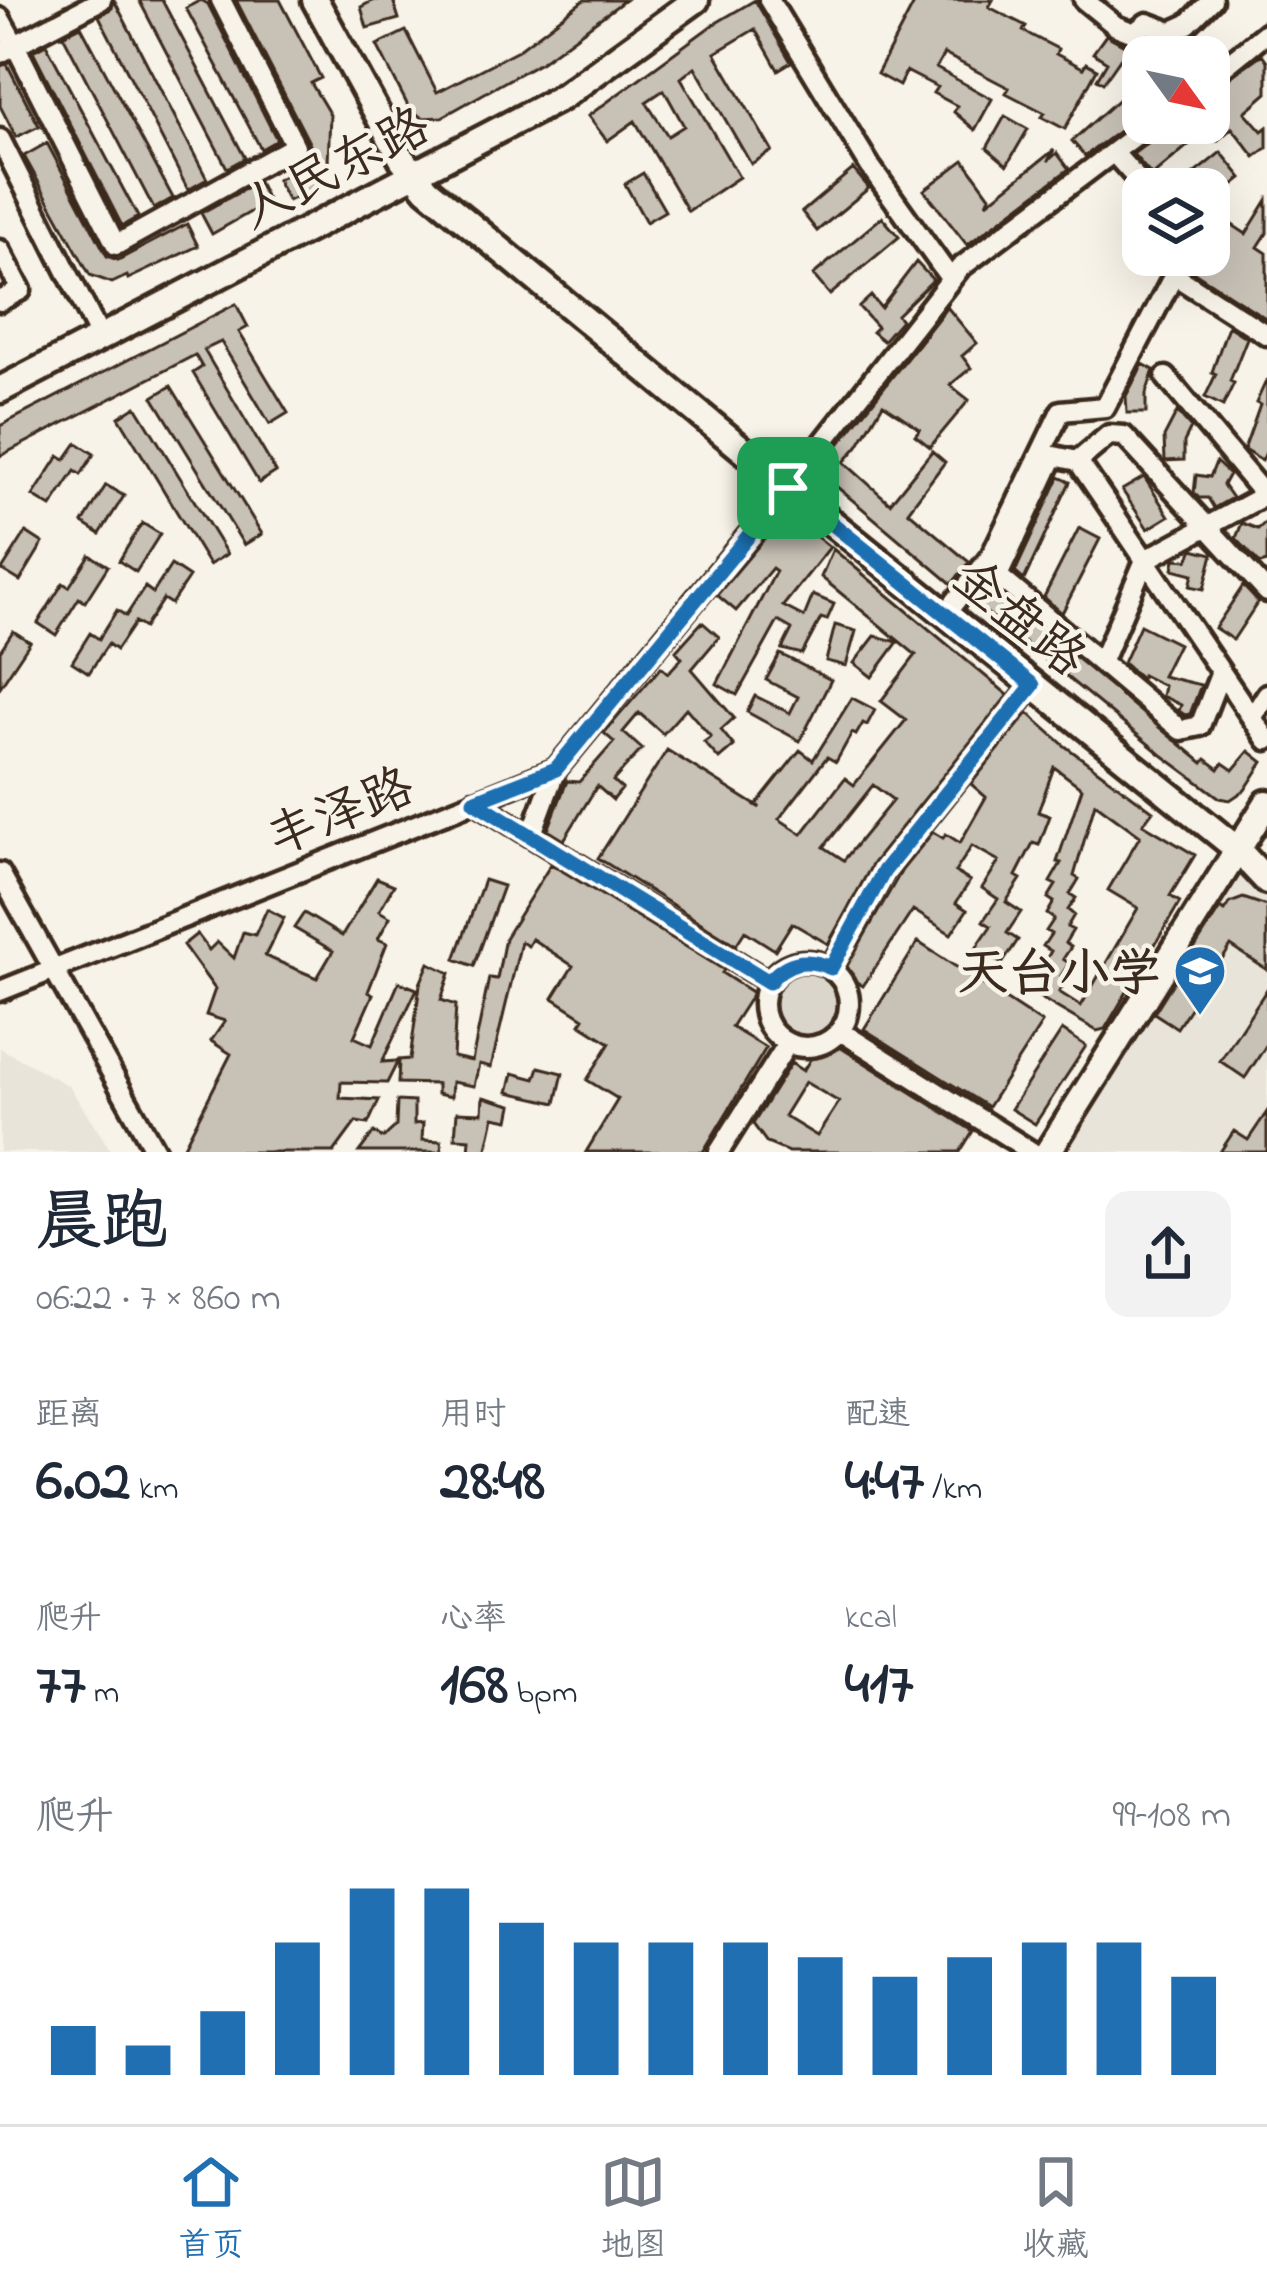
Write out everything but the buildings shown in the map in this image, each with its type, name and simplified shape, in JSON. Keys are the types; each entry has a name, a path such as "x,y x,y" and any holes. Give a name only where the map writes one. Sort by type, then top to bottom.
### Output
{"main road":[{"name":"金盘路","path":"315,0 415,176 788,488 1238,849 1267,881"},
{"name":"人民东路","path":"0,390 562,97 696,0"},
{"path":"1048,1152 1267,803"}],"street":[{"path":"10,48 101,0"},
{"path":"0,18 10,48 116,245 295,146 220,0"},
{"path":"769,0 869,166 950,278"},
{"path":"1084,0 1116,26 1134,33"},
{"path":"1155,0 1162,36"},
{"path":"1134,36 1142,25 1160,29 1188,24 1212,0"},
{"path":"1230,64 1265,38"},
{"path":"0,139 100,337"},
{"name":"丰泽路","path":"0,991 556,769 788,488 950,278 1125,144"},
{"path":"1114,153 1127,168"},
{"path":"0,250 21,290 0,301"},
{"path":"947,612 992,556 1061,411 1105,406 1173,276"},
{"path":"1176,276 1267,335"},
{"path":"1101,663 1145,560 1266,496 1166,377"},
{"path":"1078,461 1109,435 1124,436 1267,592"},
{"path":"1221,672 1200,726 1181,730 998,576 1054,457 1078,461 1221,672 1252,718 1267,740"},
{"path":"831,968 884,871 1033,685"},
{"path":"1252,718 1267,694"},
{"path":"531,836 556,769"},
{"path":"474,801 769,982"},
{"path":"0,874 156,1152"},
{"path":"804,960 831,968 848,990 850,1005 840,1031 816,1046 788,1043 776,1035 763,1010 769,982 778,971 804,960"},
{"path":"840,1031 1032,1152"},
{"path":"719,1152 788,1043"}],"shaded area":[{"name":"天台小学","path":"1237,849 1267,881 1267,1152 1048,1152"},
{"path":"806,961 837,973 849,1004 837,1035 806,1047 775,1035 763,1004 775,973"},
{"path":"0,1048 69,1086 112,1152 0,1152"}],"place":[{"name":"天台小学","path":"1200,1017"}],"route":[{"path":"788,488 1033,685 884,871 831,968 804,960 778,971 769,982 474,801 556,769 788,488"}]}
